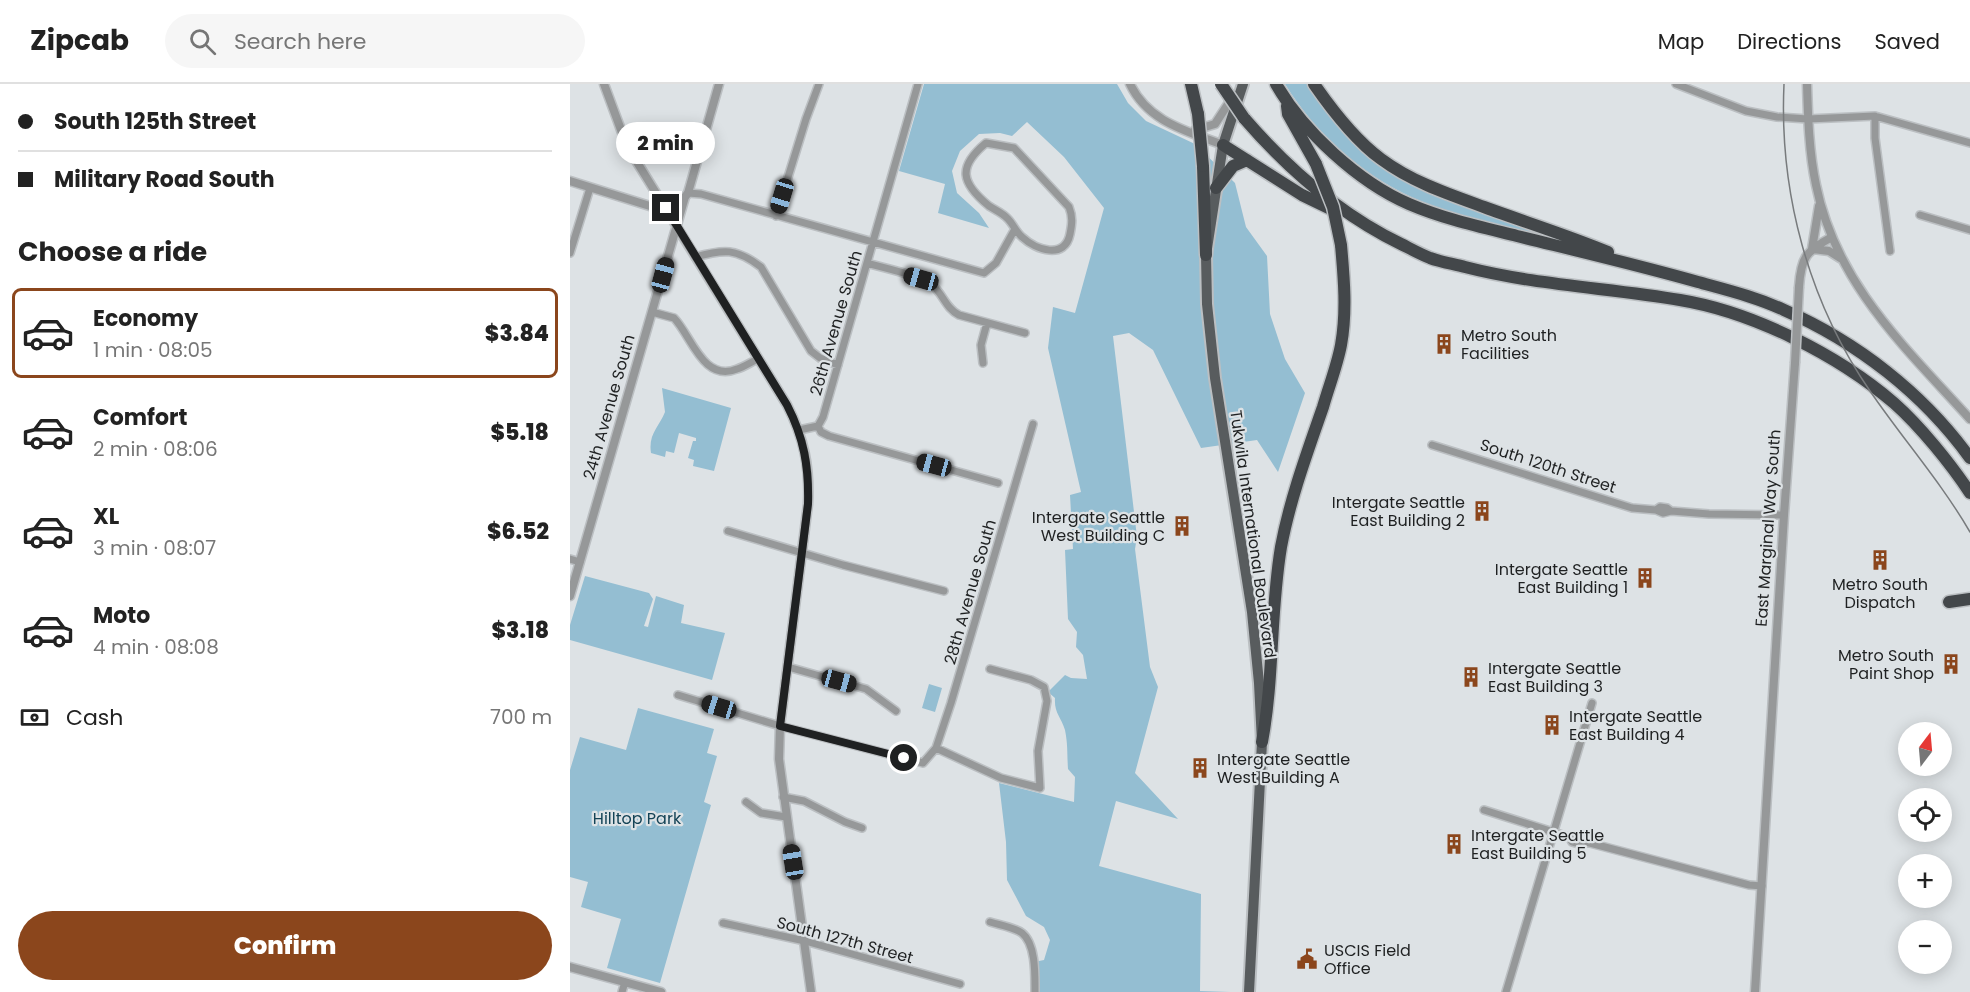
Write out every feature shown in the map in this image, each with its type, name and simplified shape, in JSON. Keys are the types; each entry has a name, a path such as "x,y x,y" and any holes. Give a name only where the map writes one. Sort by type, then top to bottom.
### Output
{"highway":[{"path":"1191,84 1198,114 1203,166 1206,255"},
{"path":"1221,84 1244,118 1269,147 1311,187 1384,236"},
{"path":"1276,84 1286,102 1323,144 1358,173 1407,204 1448,219 1651,269 1748,296 1783,309 1826,330 1855,348 1916,398 1933,414 1970,458"},
{"path":"1314,84 1364,144 1380,159 1406,175 1440,191 1651,269"},
{"path":"1262,742 1268,708 1276,585 1281,546 1290,509 1334,375 1341,344 1345,284 1341,245 1333,207 1316,164 1288,114 1286,102"},
{"path":"1223,145 1302,195 1430,258 1514,278 1682,300 1747,317 1784,333 1848,370 1894,403 1930,441 1970,493"},
{"path":"1216,188 1233,166 1247,160"},
{"path":"1949,602 1970,599"}],"main road":[{"name":"Tukwila International Boulevard","path":"1241,84 1223,145 1206,255 1207,304 1215,378 1252,612 1259,683 1262,742 1249,992"}],"street":[{"path":"604,84 627,146 787,405 800,430 809,482 808,504 780,726 779,759 811,992"},
{"path":"687,195 719,84"},
{"path":"776,216 819,84"},
{"name":"26th Avenue South","path":"818,426 918,84"},
{"path":"1130,84 1138,99 1154,115 1223,145"},
{"path":"1187,131 1215,124 1241,84"},
{"path":"1676,84 1746,111 1777,117 1808,119 1875,116 1970,143"},
{"path":"1807,84 1812,162 1819,199 1842,260 1858,288 1879,317 1970,419"},
{"path":"1875,116 1875,138 1890,251"},
{"path":"986,143 1014,148 1069,207 1073,216 1067,244 1060,250 1047,251 1028,242 1015,229 1008,218 972,190 968,182 965,167 969,159 986,143"},
{"path":"570,182 653,207 666,208 687,195 701,194 873,243"},
{"path":"570,253 590,188"},
{"path":"637,202 653,188"},
{"name":"24th Avenue South","path":"570,596 676,226 687,195"},
{"name":"East Marginal Way South","path":"1755,992 1799,287 1802,263 1812,249 1819,199"},
{"path":"1920,215 1970,230"},
{"name":"26th Avenue South","path":"873,243 984,273 996,263 1015,229"},
{"path":"1812,249 1832,237"},
{"path":"668,256 672,251 687,243"},
{"path":"1812,249 1828,251 1842,260"},
{"path":"695,257 728,250 740,253 756,263 761,267 812,351 820,358 838,364"},
{"path":"867,263 927,281 938,291 953,312 1025,333"},
{"path":"652,312 674,318 699,357 718,370 735,370 758,359"},
{"path":"983,363 981,345 987,323"},
{"name":"28th Avenue South","path":"780,726 923,763 936,748 964,662 1033,424"},
{"path":"800,430 818,426 829,436 998,483"},
{"name":"South 120th Street","path":"1432,445 1632,508 1656,510 1660,507 1671,511 1709,514 1784,514"},
{"path":"728,531 944,591"},
{"path":"570,559 580,562"},
{"path":"788,667 866,689 896,711"},
{"path":"936,748 1001,778 1040,788 1038,751 1047,701 1044,687 1031,680 990,669"},
{"path":"678,695 780,726"},
{"path":"1506,992 1592,703"},
{"path":"783,797 804,801 862,828"},
{"path":"746,802 761,813 786,817"},
{"path":"1484,810 1569,837 1574,835 1584,838 1586,842 1735,882 1762,886"},
{"path":"990,922 1021,932 1027,939 1031,950 1035,992"},
{"name":"South 127th Street","path":"723,924 805,941 960,984"},
{"path":"570,967 661,992"},
{"path":"622,992 625,982"}],"green space":[{"path":"924,84 1117,84 1128,103 1146,121 1195,144 1235,183 1246,227 1267,256 1270,314 1285,359 1305,393 1278,472 1257,440 1201,448 1153,350 1129,333 1113,336 1150,667 1158,687 1135,773 1178,819 1116,801 1099,866 1201,894 1200,991 1230,992 1035,992 1034,962 1044,960 1050,940 1044,927 1026,916 1007,880 1006,842 999,783 1074,802 1075,777 1068,769 1065,730 1057,711 1055,698 1048,692 1065,675 1071,678 1087,679 1083,655 1076,647 1077,632 1068,619 1065,550 1073,549 1070,495 1081,492 1048,348 1053,307 1075,313 1104,208 1064,157 1027,122 1012,136 1000,133 979,134 960,151 952,171 957,193 979,213 989,228 938,213 945,184 899,171"},
{"path":"1285,84 1307,84 1326,108 1369,153 1552,238 1439,208 1382,181 1345,154 1328,138 1312,121"},
{"path":"662,388 731,408 714,471 693,466 694,460 688,458 696,438 679,433 674,453 666,451 665,457 651,453 651,441 665,412"},
{"path":"585,576 649,593 653,599 644,626 648,627 656,596 684,605 681,623 725,633 712,680 570,640 570,625"},
{"path":"929,684 942,688 935,712 922,708"},
{"name":"Hilltop Park","path":"638,708 714,729 707,753 717,756 704,802 711,805 660,983 607,968 621,919 581,907 588,882 570,877 570,770 580,737 626,750"}],"tram line":[{"path":"1784,84 1784,125 1793,205 1814,283 1848,356 1870,391 1947,495 1970,532"}],"place":[{"name":"Metro South Facilities","path":"1444,344"},
{"name":"Intergate Seattle East Building 2","path":"1482,511"},
{"name":"Intergate Seattle West Building C","path":"1182,526"},
{"name":"Metro South Dispatch","path":"1880,560"},
{"name":"Intergate Seattle East Building 1","path":"1645,578"},
{"name":"Metro South Paint Shop","path":"1951,664"},
{"name":"Intergate Seattle East Building 3","path":"1471,677"},
{"name":"Intergate Seattle East Building 4","path":"1552,725"},
{"name":"Intergate Seattle West Building A","path":"1200,768"},
{"name":"Intergate Seattle East Building 5","path":"1454,844"},
{"name":"USCIS Field Office","path":"1307,959"}],"route":[{"path":"666,208 800,430 809,481 808,504 780,726 904,758"}]}
